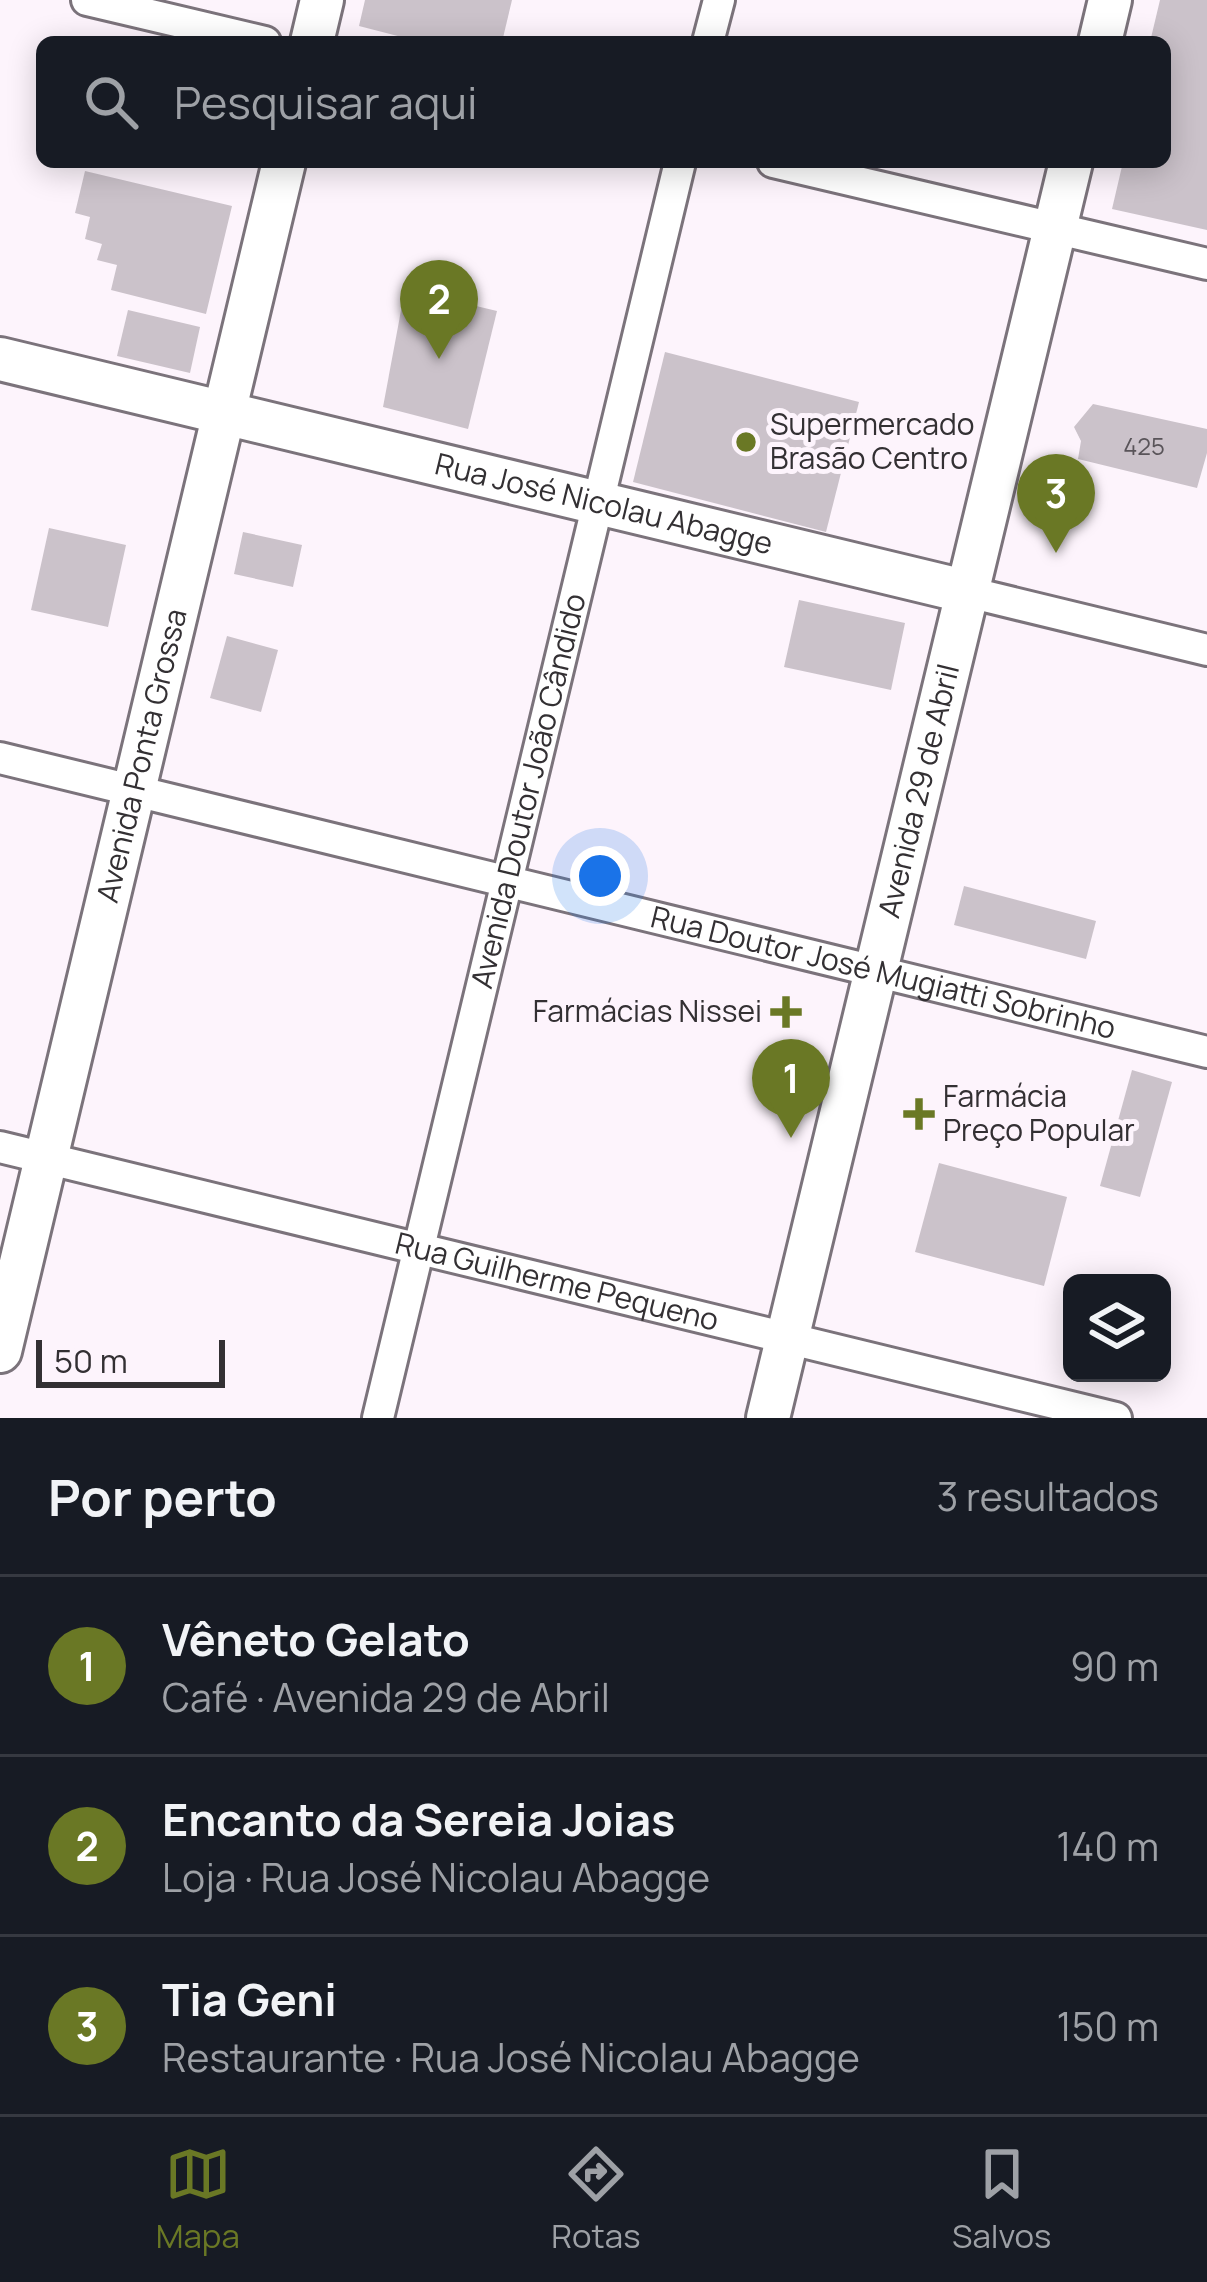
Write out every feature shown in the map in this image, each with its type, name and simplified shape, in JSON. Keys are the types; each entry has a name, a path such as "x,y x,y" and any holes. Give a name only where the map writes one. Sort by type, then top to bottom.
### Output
{"street":[{"path":"86,0 239,36"},
{"path":"313,36 322,0"},
{"path":"710,36 718,0"},
{"path":"1101,36 1110,0"},
{"name":"Avenida Ponta Grossa","path":"0,1351 283,168"},
{"name":"Avenida Doutor João Cândido","path":"378,1418 679,168"},
{"path":"798,168 1207,264"},
{"name":"Avenida 29 de Abril","path":"768,1418 1070,168"},
{"name":"Rua José Nicolau Abagge","path":"0,359 1207,650"},
{"name":"Rua Doutor José Mugiatti Sobrinho","path":"0,758 1207,1052"},
{"name":"Rua Guilherme Pequeno","path":"0,1147 1116,1418"}],"building":[{"path":"365,0 512,0 503,36 398,36 359,26"},
{"path":"1160,0 1207,0 1207,230 1112,209 1122,168 1171,168 1171,36 1151,36"},
{"path":"85,171 232,206 206,314 111,290 117,265 97,260 102,244 85,239 90,217 75,213"},
{"path":"405,289 497,311 468,429 383,407"},
{"path":"128,310 200,327 190,373 117,356"},
{"name":"Supermercado Brasão Centro","path":"665,352 859,402 826,532 633,482"},
{"path":"1093,404 1207,429 1207,453 1197,488 1078,459 1081,441 1074,427"},
{"path":"49,528 126,545 108,627 31,610"},
{"path":"243,532 302,545 293,587 234,574"},
{"path":"799,600 905,623 891,690 784,667"},
{"path":"227,636 278,650 261,712 210,698"},
{"path":"964,886 1096,921 1086,959 954,925"},
{"path":"1132,1070 1172,1082 1140,1197 1100,1186"},
{"path":"939,1163 1067,1197 1044,1286 915,1252"}],"place":[{"name":"Encanto da Sereia Joias","path":"439,359"},
{"name":"Supermercado Brasão Centro","path":"746,442"},
{"name":"Tia Geni","path":"1056,553"},
{"name":"Farmácias Nissei","path":"786,1012"},
{"name":"Farmácia Preço Popular","path":"919,1114"},
{"name":"Vêneto Gelato","path":"791,1138"}]}
